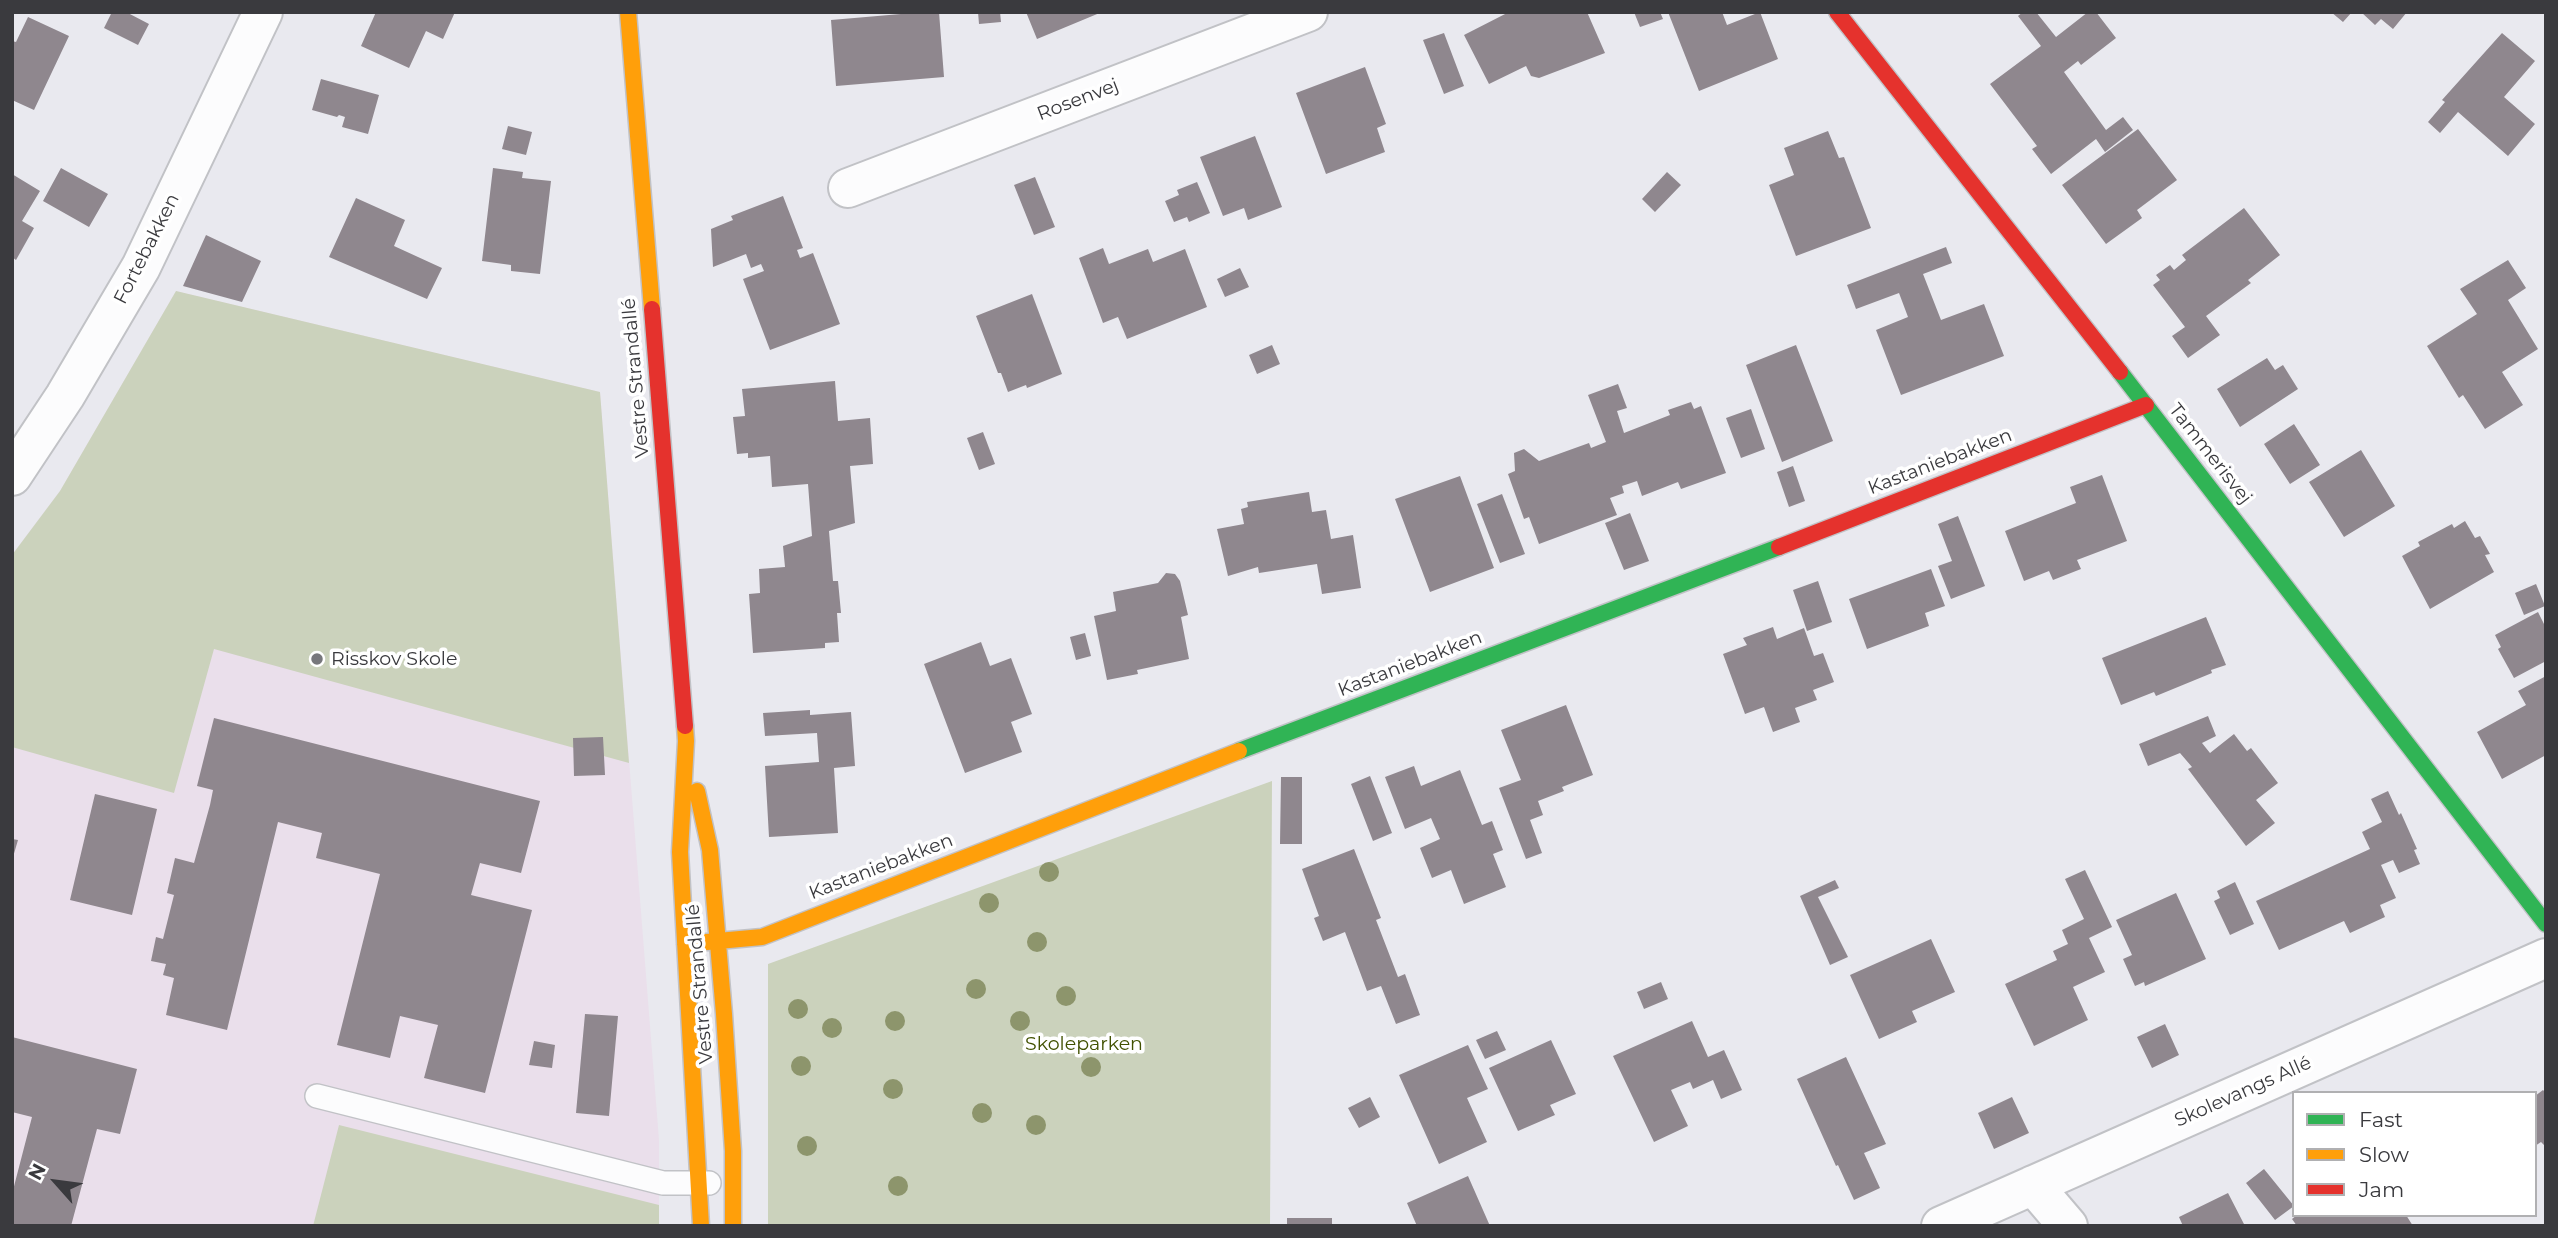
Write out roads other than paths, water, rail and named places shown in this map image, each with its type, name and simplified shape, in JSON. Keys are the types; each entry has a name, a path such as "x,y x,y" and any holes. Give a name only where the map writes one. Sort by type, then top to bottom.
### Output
{"street":[{"name":"Fortebakken","path":"12,476 65,396 141,267 262,12"},
{"name":"Vestre Strandallé","path":"628,12 686,741 680,852 701,1226"},
{"name":"Rosenvej","path":"848,188 1308,12"},
{"name":"Tammerisvej","path":"1837,12 2146,405 2546,924"},
{"name":"Kastaniebakken","path":"685,944 762,937 1139,789 1853,519 2146,405"},
{"name":"Vestre Strandallé","path":"686,741 710,850 732,1131 733,1226"},
{"name":"Skolevangs Allé","path":"1941,1226 2546,958"},
{"path":"2033,1185 2068,1226"}],"lane":[{"path":"317,1096 663,1183 733,1183"}],"place":[{"name":"Risskov Skole","path":"317,659"}],"park label":[{"name":"Skoleparken","path":"1084,1044"}]}
